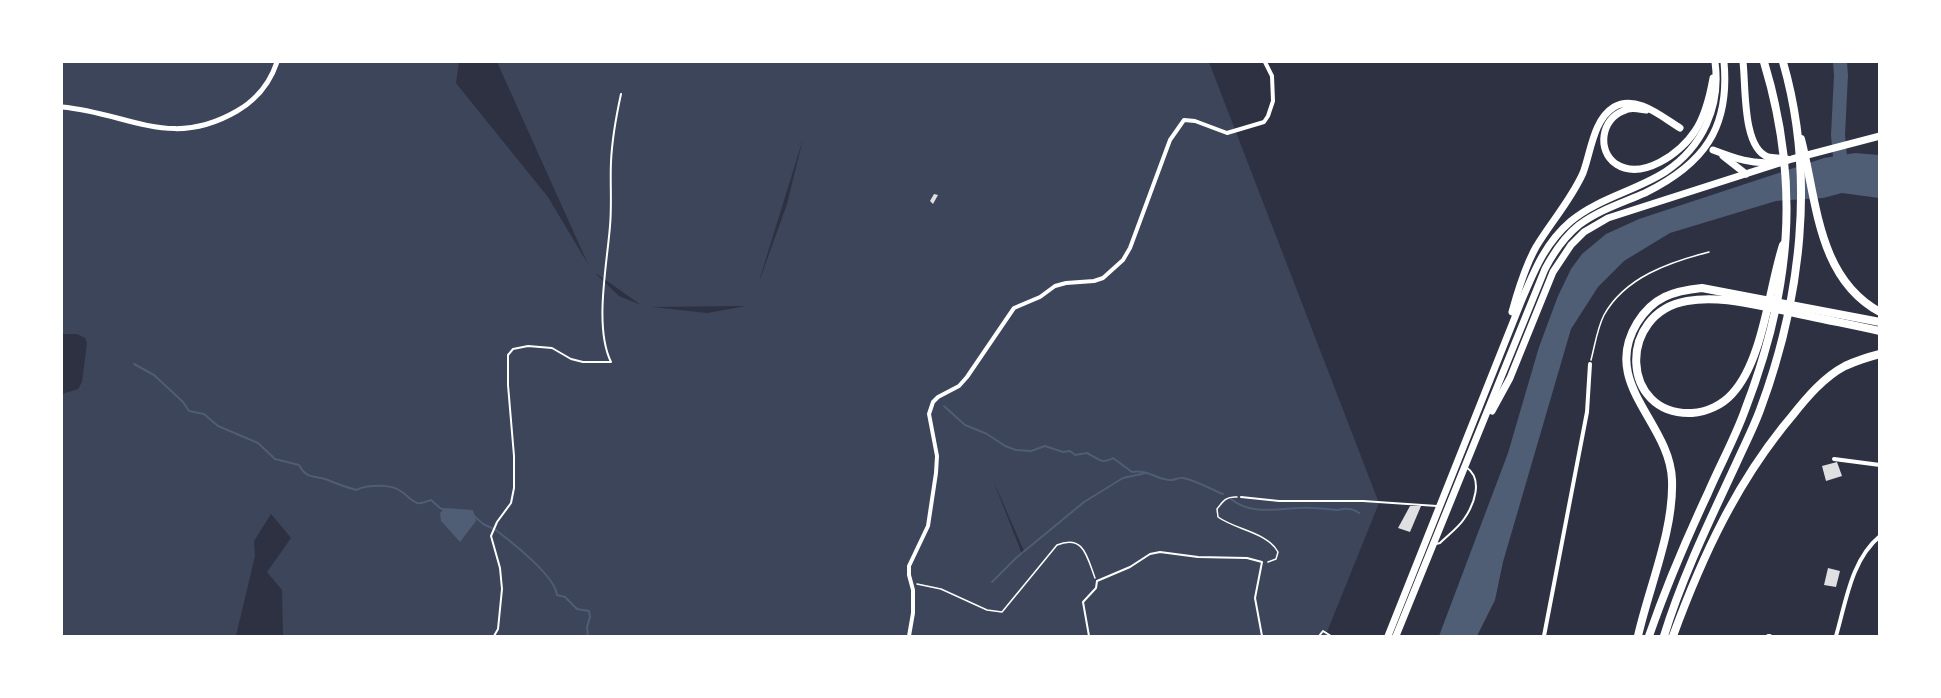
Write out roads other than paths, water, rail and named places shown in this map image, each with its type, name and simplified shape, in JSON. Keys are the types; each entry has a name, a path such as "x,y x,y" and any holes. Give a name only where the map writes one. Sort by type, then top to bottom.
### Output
{"highway":[{"path":"1396,636 1553,253 1561,242 1587,220 1604,209 1643,194 1670,180 1694,161 1709,144 1722,109 1726,91 1724,62"},
{"path":"1743,62 1746,117 1751,138 1758,150 1767,157 1792,159"},
{"path":"1649,636 1670,579 1745,410 1774,322 1782,280 1787,203 1781,132 1774,95 1764,62"},
{"path":"1783,62 1813,200 1826,246 1838,271 1855,293 1880,312"},
{"path":"1653,111 1632,108 1623,111 1609,123 1603,138 1605,148 1618,165 1627,169 1639,169 1668,157 1682,146 1695,132 1701,119 1711,90 1715,63"},
{"path":"1388,636 1537,263 1555,235 1573,219 1599,202 1664,172 1687,154 1700,138 1713,107 1716,92 1715,63"},
{"path":"1503,347 1526,269 1535,248 1575,190 1600,122 1615,107 1633,103 1653,111 1680,128"},
{"path":"1479,431 1510,378 1553,272 1571,245 1584,232 1608,218 1792,159 1880,136"},
{"path":"1664,636 1712,516 1760,411 1786,325 1795,282 1799,235 1801,147"},
{"path":"1746,174 1713,150 1755,163 1792,159"},
{"path":"1787,229 1773,278 1764,319 1750,365 1732,395 1721,404 1697,413 1674,411 1652,399 1642,387 1635,359 1641,334 1654,317 1674,304 1705,299 1731,301 1880,331"},
{"path":"1638,636 1671,507 1672,478 1665,449 1629,382 1625,361 1627,344 1642,314 1656,302 1677,291 1702,288 1880,322"},
{"path":"1673,636 1722,521 1741,486 1777,433 1825,380 1844,367 1880,354"}],"street":[{"path":"62,107 90,111 155,128 197,127 222,119 246,105 269,81 277,62"},
{"path":"909,636 913,613 913,590 909,566 928,526 934,494 937,456 928,414 933,402 959,386 967,377 1014,308 1040,297 1055,286 1102,278 1118,265 1130,248 1170,140 1184,120 1195,121 1227,133 1264,122 1273,101 1272,76 1265,62"},
{"path":"1544,636 1587,412 1590,364"},
{"path":"1834,459 1880,465"},
{"path":"1836,636 1850,585 1862,555 1880,536"}],"lane":[{"path":"494,636 499,620 502,589 500,568 491,536 497,522 511,503 514,488 508,355 513,349 528,345 552,348 571,360 611,362 603,336 604,286 610,224 611,161 615,120 621,94"},
{"path":"1433,544 1440,543 1463,520 1469,510 1477,483 1475,476 1465,466"},
{"path":"1241,497 1279,501 1434,504 1440,507"},
{"path":"1089,636 1083,602 1096,588 1097,581 1130,567 1150,554 1160,552 1198,557 1247,558 1262,562 1255,598 1262,636"},
{"path":"1319,636 1323,631 1331,636"}],"waterway":[{"path":"1840,62 1838,135 1841,167"},
{"path":"134,364 154,375 183,402 189,411 204,414 218,426 258,443 275,459 299,465 308,475 356,490 372,486 392,487 417,503 431,500 445,510"},
{"path":"944,406 965,425 1016,450 1031,451 1045,446 1063,452 1070,451 1075,455 1087,453 1103,461 1113,458 1132,472 1147,473 1169,480 1183,478 1223,494"},
{"path":"992,582 1016,558 1084,502 1123,478 1146,473"},
{"path":"1231,499 1238,504 1255,509 1347,509 1359,513"},
{"path":"474,516 513,543 532,560 555,587 557,595 565,597 577,609 589,611 588,636"}]}
